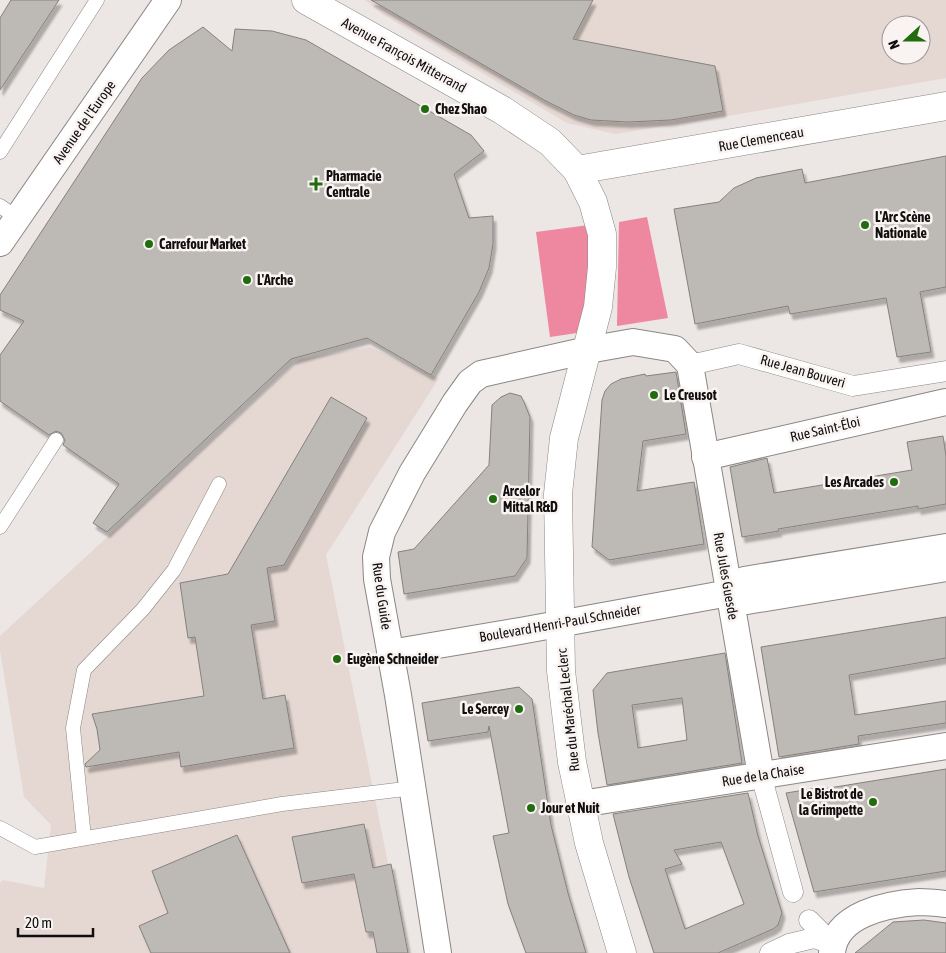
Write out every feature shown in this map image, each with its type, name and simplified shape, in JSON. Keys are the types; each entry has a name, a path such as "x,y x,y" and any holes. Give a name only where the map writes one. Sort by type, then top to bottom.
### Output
{"main road":[{"name":"Avenue François Mitterrand","path":"306,0 502,110 550,142 577,170"},
{"name":"Rue Clemenceau","path":"577,170 946,106"},
{"name":"Rue du Maréchal Leclerc","path":"577,170 593,202 602,234 602,267 598,307 564,438 558,494 561,672 565,713 581,804 594,862 622,953"}],"street":[{"name":"Avenue de l'Europe","path":"0,243 9,212 168,0"},
{"path":"588,350 634,342 675,350 690,365"},
{"name":"Rue du Guide","path":"438,953 413,788 376,579 376,556 382,532 412,473 470,382 481,374 588,350"},
{"name":"Rue Jean Bouveri","path":"690,365 739,354 853,386 946,371"},
{"name":"Rue Jules Guesde","path":"690,365 761,775 793,892"},
{"name":"Rue Saint-Éloi","path":"705,457 946,402"},
{"name":"Boulevard Henri-Paul Schneider","path":"390,652 560,624 729,593 744,580 946,547"},
{"name":"Boulevard Henri-Paul Schneider","path":"729,593 747,601 946,568"},
{"name":"Rue de la Chaise","path":"581,804 946,746"},
{"path":"832,948 843,927 863,914 888,906 920,902 946,904"},
{"path":"809,920 832,948"},
{"path":"770,953 789,944 814,938 832,948"}],"lane":[{"path":"0,152 98,0"},
{"path":"0,527 56,440"},
{"path":"84,838 73,728 84,670 144,609 174,570 219,484"},
{"path":"0,828 35,847 282,804 413,788"}],"shaded area":[{"path":"365,0 946,0 946,78 615,134 567,123 382,14"},
{"path":"647,217 668,318 617,326 619,222"},
{"path":"589,225 590,283 577,333 550,337 536,232"},
{"path":"370,347 439,378 326,555 406,953 0,953 0,883 3,880 44,888 51,825 24,797 0,650 0,636 300,359"}],"building":[{"path":"11,0 59,0 0,90 0,18"},
{"path":"371,0 593,0 573,39 715,66 723,111 671,120 628,122 591,120 574,115 544,100"},
{"name":"L'Arche","path":"203,27 232,51 235,29 272,31 306,40 471,135 484,151 454,174 469,218 493,216 493,244 489,268 479,292 431,375 367,338 291,359 107,532 93,523 119,484 63,445 65,440 61,433 56,431 49,435 0,401 0,355 24,321 0,310 0,295 142,78 169,50"},
{"path":"946,156 946,287 920,292 931,352 897,357 886,298 790,314 788,306 695,324 674,209 719,202 734,188 756,178 802,169 805,183"},
{"path":"676,372 686,434 643,441 637,491 694,482 704,544 609,560 592,547 602,400 605,391 611,384 621,379 645,374 646,376"},
{"name":"Arcelor Mittal R&D","path":"510,393 521,396 530,417 527,558 515,576 404,594 398,552 414,549 489,465 492,405 501,397"},
{"path":"331,397 367,418 284,565 267,568 275,621 251,625 263,699 285,695 294,748 181,767 179,752 86,767 85,764 100,750 97,729 92,714 204,696 195,637 188,638 180,583 228,574"},
{"name":"Les Arcades","path":"943,436 946,456 946,504 918,509 918,506 778,529 779,531 742,537 730,467 767,458 774,493 912,470 907,442"},
{"path":"946,617 946,658 849,675 855,715 946,701 946,723 858,736 859,744 779,757 761,647"},
{"path":"725,653 742,763 607,785 593,690 607,673","holes":["682,698 687,740 638,748 632,705"]},
{"path":"519,687 532,699 551,825 568,893 586,953 526,953 508,904 493,836 509,833 489,726 488,732 428,741 422,703"},
{"path":"946,769 946,871 814,892 786,793 823,787 823,789"},
{"path":"748,793 758,836 782,913 778,925 773,929 718,953 654,953 629,877 613,814","holes":["721,842 744,904 685,929 665,869 682,864 674,850"]},
{"path":"364,824 373,868 391,864 408,953 377,953 373,932 366,932 354,874 302,883 292,837"},
{"path":"237,835 290,953 151,953 139,926 168,913 152,871"},
{"path":"924,920 946,923 946,953 855,953 893,922"}],"place":[{"name":"Chez Shao","path":"425,109"},
{"name":"Pharmacie Centrale","path":"316,184"},
{"name":"L'Arc Scène Nationale","path":"865,225"},
{"name":"Carrefour Market","path":"149,244"},
{"name":"L'Arche","path":"247,280"},
{"name":"Le Creusot","path":"654,395"},
{"name":"Les Arcades","path":"894,482"},
{"name":"Arcelor Mittal R&D","path":"493,499"},
{"name":"Eugène Schneider","path":"337,659"},
{"name":"Le Sercey","path":"519,709"},
{"name":"Le Bistrot de la Grimpette","path":"873,802"},
{"name":"Jour et Nuit","path":"531,808"}]}
